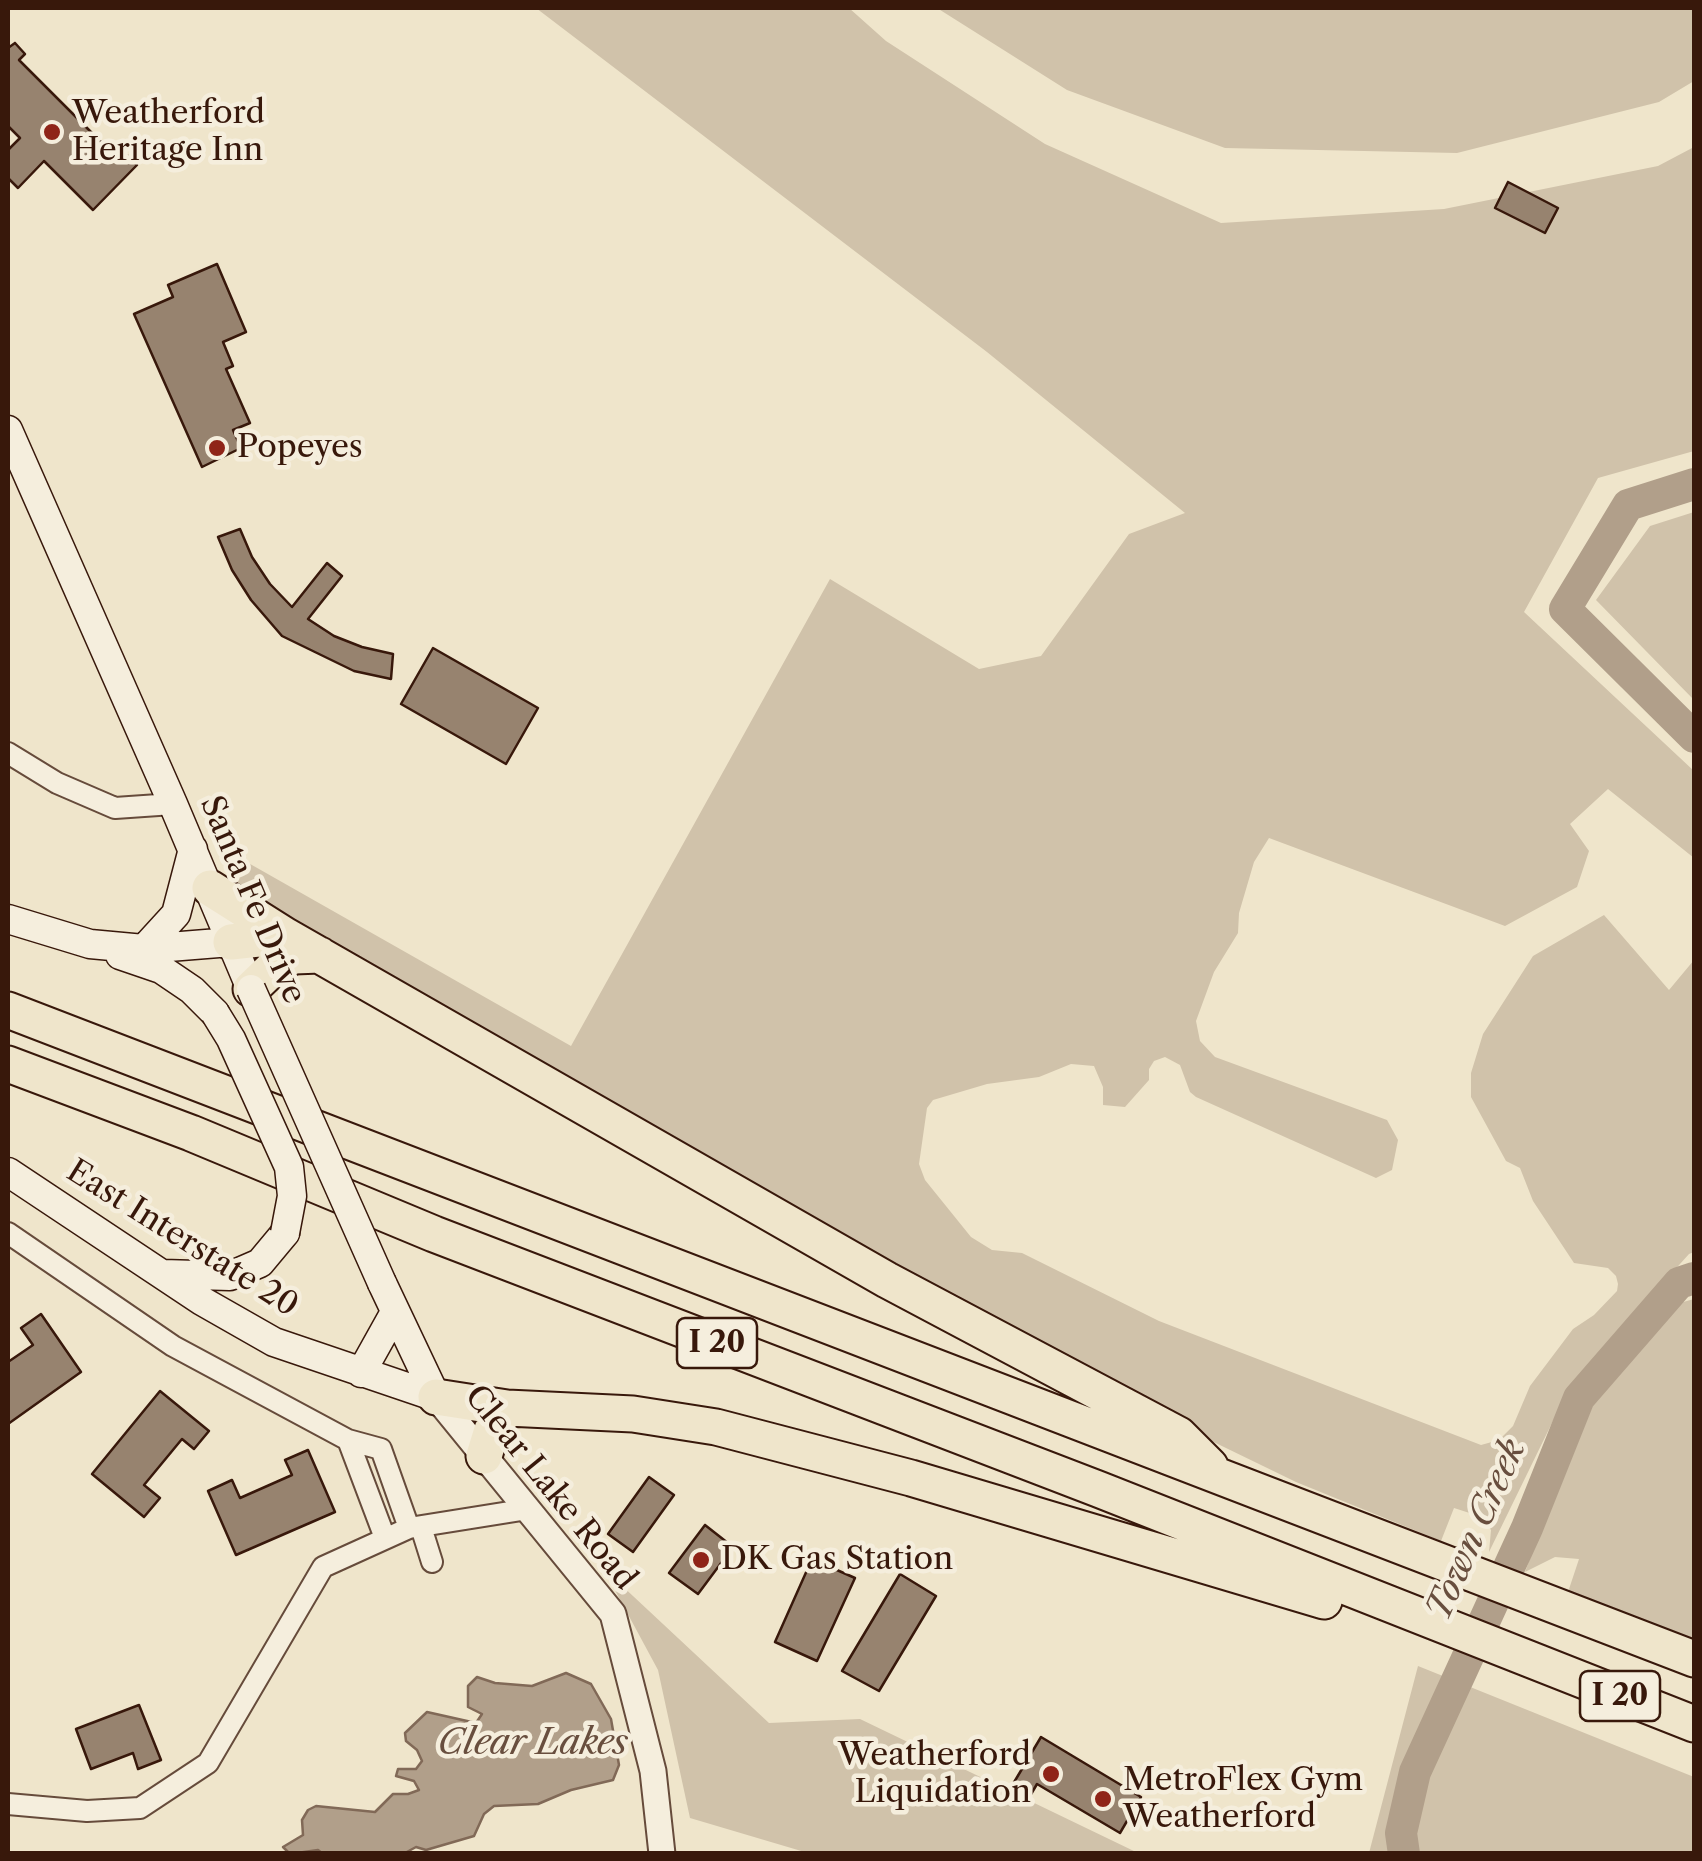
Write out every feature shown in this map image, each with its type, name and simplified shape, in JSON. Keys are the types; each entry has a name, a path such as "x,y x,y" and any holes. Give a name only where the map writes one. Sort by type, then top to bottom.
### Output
{"highway":[{"path":"210,888 286,936 887,1280 1179,1435 1222,1478"},
{"path":"232,942 286,936"},
{"path":"251,989 277,964 294,956 320,955"},
{"name":"I 20","path":"8,1010 1694,1658"},
{"name":"I 20","path":"8,1064 191,1133 434,1234 1080,1482 1694,1724"},
{"path":"436,1397 508,1408 633,1414 716,1426 912,1478 1334,1604 1415,1616"},
{"path":"484,1456 492,1430 508,1408"}],"main road":[{"name":"Santa Fe Drive","path":"8,430 251,989 394,1312 436,1397"},
{"path":"144,949 176,914 193,849"},
{"path":"8,920 160,969 192,990 215,1014 231,1039 289,1167 292,1196 285,1232 260,1264 230,1276 164,1274"},
{"path":"90,944 144,949 232,942"},
{"name":"East Interstate 20","path":"8,1172 202,1301 274,1342 436,1397"},
{"path":"361,1373 394,1312"}],"street":[{"path":"8,753 57,783 115,808 173,804"},
{"path":"8,1233 173,1346 348,1440 381,1449 432,1562"},
{"name":"Clear Lake Road","path":"436,1397 613,1614 653,1771 662,1854"},
{"path":"348,1440 385,1538"},
{"path":"8,1804 87,1810 140,1808 208,1763 323,1568 415,1528 528,1509"}],"shaded area":[{"path":"536,8 849,8 886,41 1045,144 1221,223 1444,209 1658,166 1694,147 1694,451 1598,478 1524,612 1694,771 1694,858 1608,789 1570,824 1589,851 1577,887 1505,926 1269,838 1254,862 1239,913 1238,933 1214,972 1196,1021 1200,1041 1215,1057 1387,1120 1398,1140 1392,1170 1376,1178 1196,1097 1190,1092 1180,1065 1165,1057 1154,1061 1149,1080 1125,1107 1103,1105 1103,1087 1094,1066 1071,1064 1039,1077 987,1084 933,1100 927,1108 919,1164 925,1180 971,1237 992,1250 1022,1253 1159,1321 1481,1445 1499,1440 1513,1426 1530,1386 1573,1329 1594,1315 1617,1291 1618,1284 1608,1268 1574,1263 1533,1201 1520,1168 1506,1161 1471,1097 1471,1073 1483,1034 1533,956 1604,915 1669,990 1694,960 1694,1252 1570,1386 1489,1552 1491,1530 1482,1517 1454,1508 1441,1541 1296,1482 1191,1431 759,1193 260,905 234,885 223,863 229,852 571,1046 830,579 979,669 1041,656 1129,534 1185,513 987,352"},
{"path":"937,8 1694,8 1694,81 1659,102 1457,153 1225,148 1067,90"},
{"path":"1694,512 1694,700 1596,600 1650,526"},
{"path":"1694,1299 1694,1639 1568,1592 1579,1559 1555,1557 1525,1572 1588,1403 1676,1304"},
{"path":"603,1568 769,1723 860,1719 1138,1853 808,1853 690,1818 658,1670"},
{"path":"1418,1666 1694,1777 1694,1853 1369,1853"}],"water":[{"name":"Clear Lakes","path":"566,1673 591,1684 611,1719 619,1765 613,1780 571,1790 538,1804 494,1806 484,1814 474,1836 426,1850 416,1847 405,1853 323,1854 318,1850 290,1854 283,1847 303,1835 302,1820 316,1806 375,1812 393,1794 419,1790 414,1781 396,1776 398,1769 416,1769 422,1761 406,1741 405,1733 427,1712 476,1723 482,1714 468,1707 468,1686 477,1677 495,1683 532,1686"}],"building":[{"name":"Weatherford Heritage Inn","path":"15,43 25,54 19,60 121,162 128,156 137,165 93,210 44,161 18,188 8,178 8,150 20,138 8,126 8,48"},
{"path":"1508,182 1558,208 1545,233 1495,208"},
{"path":"217,264 246,332 223,342 233,366 226,369 250,423 233,430 241,448 202,467 134,314 173,297 168,285"},
{"path":"240,529 270,584 292,607 327,563 342,576 308,619 334,636 393,654 391,679 354,671 282,636 251,600 218,537"},
{"path":"433,648 538,708 506,764 401,704"},
{"path":"41,1314 81,1372 8,1424 8,1362 33,1345 21,1328"},
{"path":"160,1391 209,1431 194,1449 182,1439 144,1485 160,1498 144,1517 92,1474"},
{"path":"308,1450 335,1512 236,1555 208,1491 232,1480 240,1498 292,1475 285,1460"},
{"path":"649,1477 674,1495 633,1552 608,1534"},
{"name":"DK Gas Station","path":"705,1525 733,1547 698,1594 669,1573"},
{"path":"812,1559 855,1578 817,1661 775,1642"},
{"path":"900,1574 936,1596 879,1691 842,1671"},
{"path":"139,1705 161,1760 138,1769 133,1753 91,1769 76,1729"},
{"path":"1041,1737 1141,1797 1120,1833 1037,1784 1030,1796 1013,1784"}],"waterway":[{"name":"Town Creek","path":"1694,484 1628,505 1565,609 1694,737"},
{"name":"Town Creek","path":"1404,1854 1401,1833 1415,1772 1527,1528 1579,1398 1679,1283 1694,1278"}],"place":[{"name":"Weatherford Heritage Inn","path":"52,132"},
{"name":"Popeyes","path":"217,448"},
{"name":"DK Gas Station","path":"701,1560"},
{"name":"Weatherford Liquidation","path":"1051,1774"},
{"name":"MetroFlex Gym Weatherford","path":"1103,1799"}]}
